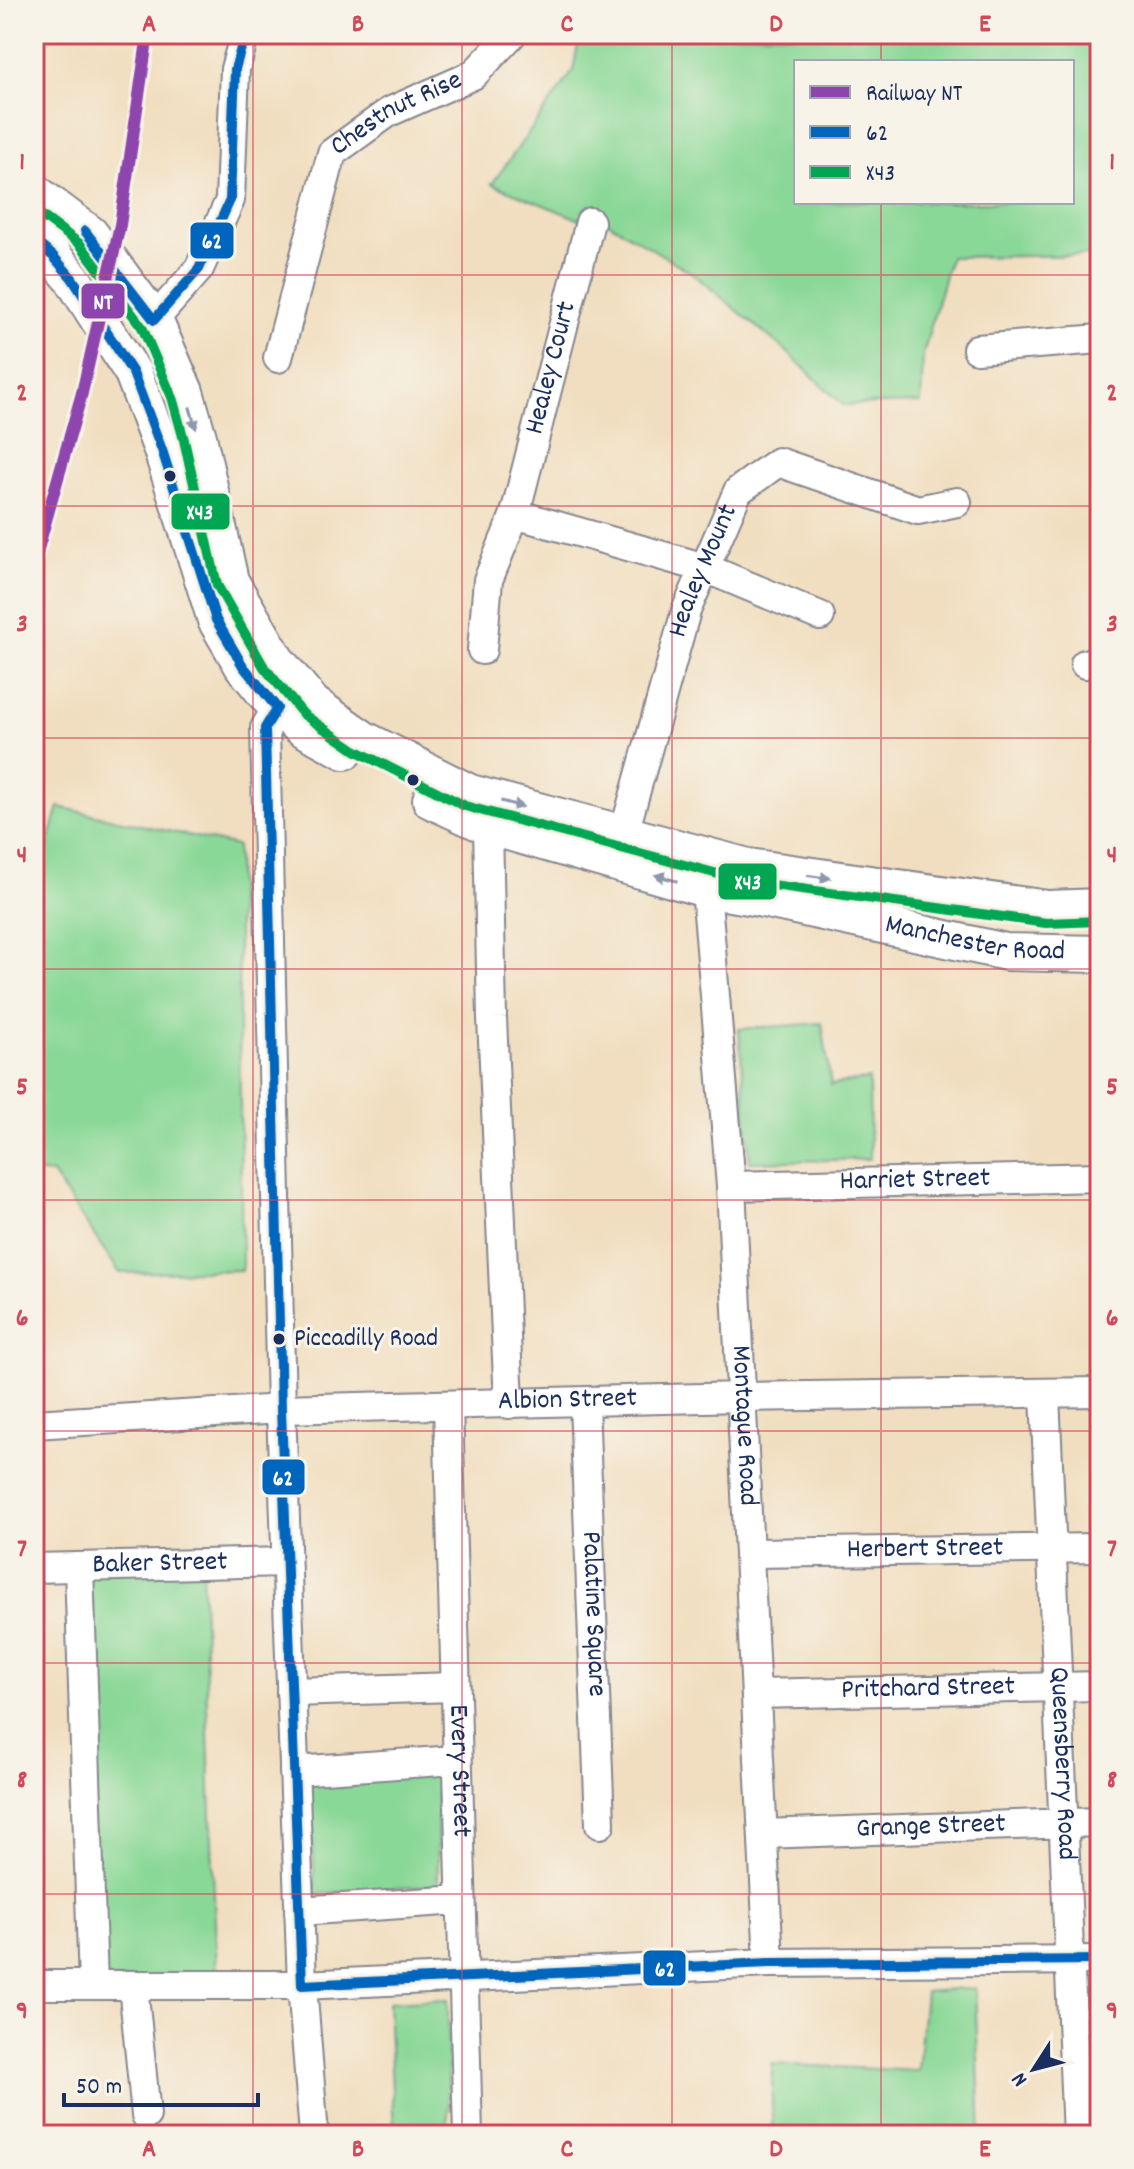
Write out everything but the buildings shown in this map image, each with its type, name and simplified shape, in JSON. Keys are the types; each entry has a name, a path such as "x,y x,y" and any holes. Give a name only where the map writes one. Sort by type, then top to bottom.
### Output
{"main road":[{"name":"Manchester Road","path":"34,192 90,234 154,320 185,392 230,581 276,660 288,698"},
{"name":"Manchester Road","path":"34,241 53,256 72,278 133,373 162,450 216,620 243,666 288,698 315,735 434,801 488,826 706,889 1006,952 1100,954"},
{"path":"113,340 154,320"},
{"name":"Manchester Road","path":"288,698 313,704 363,739 470,793 748,867 1048,909 1100,907"}],"street":[{"path":"154,320 199,269 230,200 235,69 245,34"},
{"name":"Chestnut Rise","path":"278,358 332,153 389,112 473,75 512,34"},
{"name":"Healey Court","path":"482,650 488,580 515,514 590,222"},
{"path":"977,349 1100,339"},
{"name":"Healey Mount","path":"624,833 686,611 738,491 778,462 918,510 957,502"},
{"path":"515,514 705,568 820,616"},
{"path":"288,698 265,728 286,1562 302,1985 314,2135"},
{"path":"488,826 492,1018 509,1404"},
{"name":"Montague Road","path":"706,889 731,1186 769,1963"},
{"name":"Harriet Street","path":"731,1186 1100,1177"},
{"name":"Albion Street","path":"34,1424 281,1409 742,1397 1100,1392"},
{"name":"Queensberry Road","path":"1045,1394 1077,2135"},
{"name":"Palatine Square","path":"584,1402 600,1824"},
{"name":"Every Street","path":"448,1405 468,2135"},
{"name":"Herbert Street","path":"749,1553 1100,1548"},
{"name":"Baker Street","path":"34,1568 286,1562"},
{"path":"79,1567 93,1985"},
{"name":"Pritchard Street","path":"756,1694 1100,1686"},
{"path":"291,1692 455,1687"},
{"path":"294,1771 456,1760"},
{"name":"Grange Street","path":"763,1834 1100,1822"},
{"path":"299,1911 460,1900"},
{"path":"34,1985 302,1985 769,1963 1100,1960"},
{"path":"133,1985 146,2115"}],"green space":[{"path":"580,34 1096,34 1100,98 1100,255 950,257 923,355 921,403 843,405 785,350 692,273 596,215 578,219 492,184 573,71"},
{"path":"59,807 237,846 242,1270 120,1273 52,1174 34,1172 34,892"},
{"path":"822,1023 831,1085 869,1079 870,1159 750,1162 739,1029"},
{"path":"202,1569 217,1977 97,1981 84,1572"},
{"path":"437,1774 438,1885 315,1894 311,1782"},
{"path":"975,1988 981,2135 772,2135 772,2064 918,2071 925,1992"},
{"path":"448,1999 448,2135 394,2135 388,2002"}],"rail line":[{"name":"NT","path":"34,563 82,393 120,225 148,34"}],"transit line":[{"name":"62","path":"85,231 154,320 199,269 230,200 235,69 245,34"},
{"name":"X43","path":"34,210 80,244 142,327 172,397 217,585 264,667 303,714 355,750 465,806 744,881 1046,923 1100,921"},
{"name":"62","path":"34,241 53,256 72,278 133,373 162,450 216,620 243,666 277,708 265,728 281,1409 302,1985 769,1963 1100,1960"}],"place":[{"name":"Piccadilly Road","path":"279,1339"}]}
